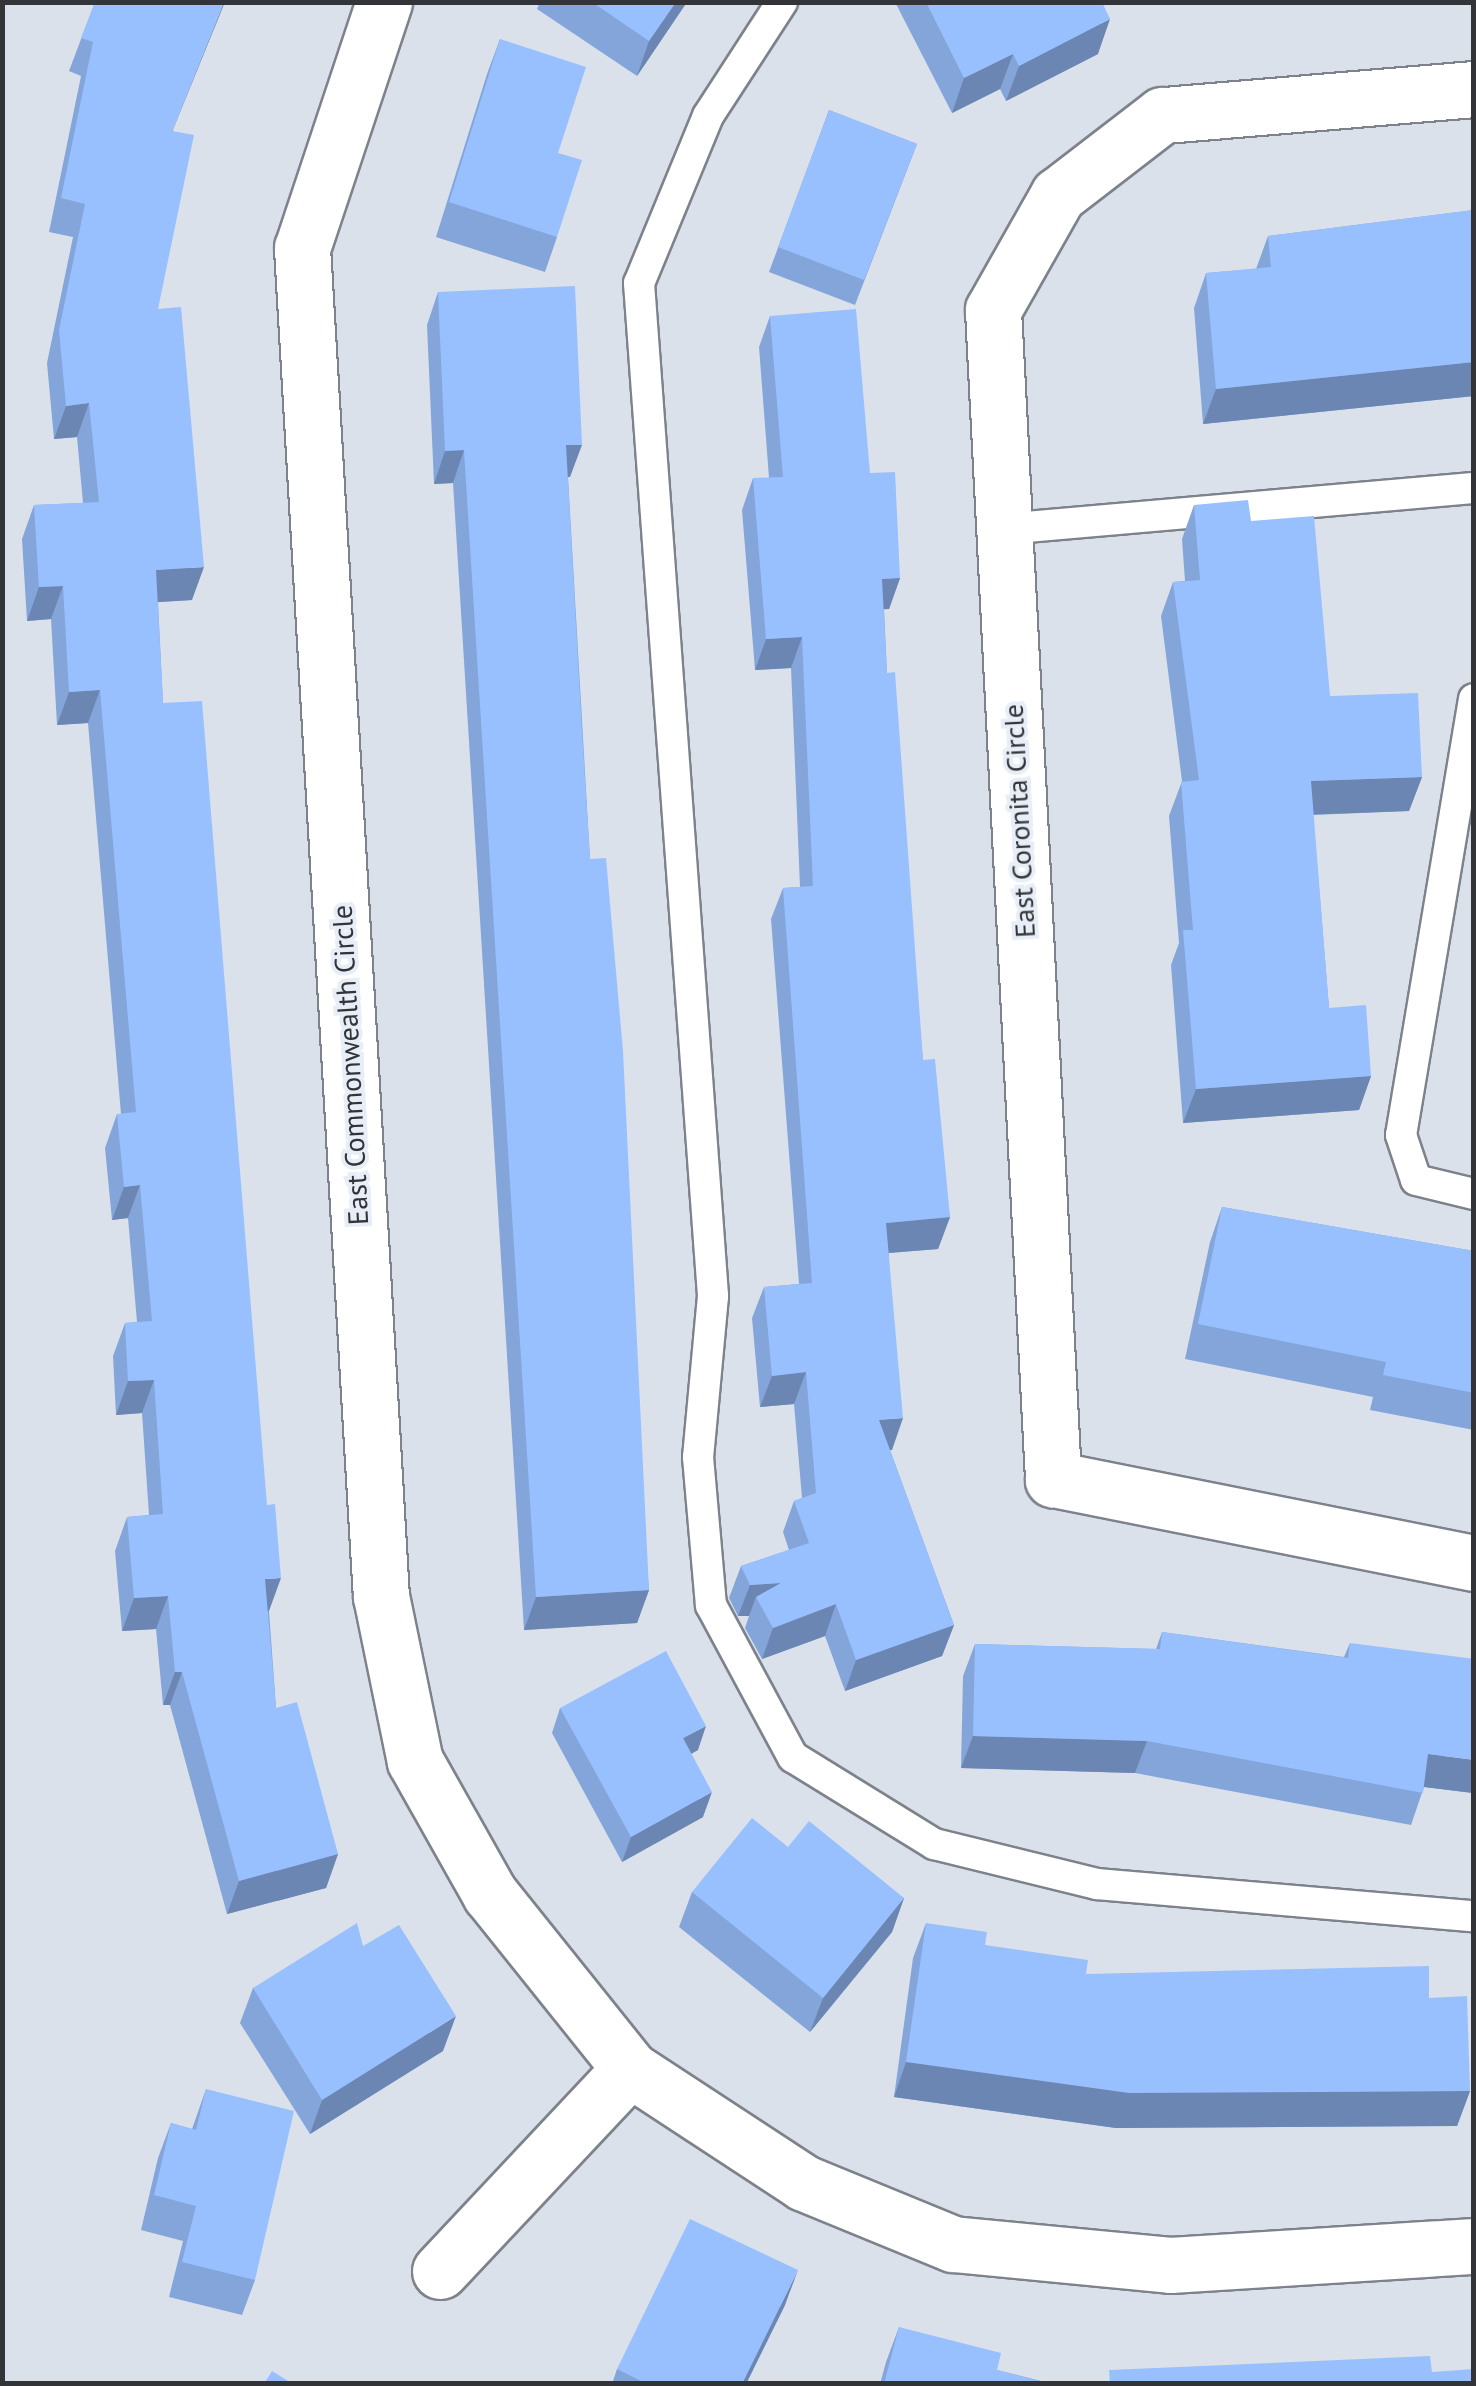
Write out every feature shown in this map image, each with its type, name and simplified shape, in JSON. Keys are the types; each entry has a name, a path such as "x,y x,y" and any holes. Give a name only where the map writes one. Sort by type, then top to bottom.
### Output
{"street":[{"name":"East Commonwealth Circle","path":"384,2 302,248 381,1596 415,1761 490,1894 630,2070 804,2183 952,2244 1170,2265 1474,2246"},
{"name":"East Coronita Circle","path":"1474,89 1162,115 1058,196 993,310 1053,1479 1474,1564"},
{"path":"440,2271 630,2070"}],"lane":[{"path":"782,2 708,116 639,282 712,1296 698,1457 711,1605 792,1757 934,1844 1097,1884 1474,1916"},
{"path":"1004,529 1474,488"},
{"path":"1474,699 1400,1135 1416,1180 1474,1194"}],"building":[{"path":"95,2 224,2 172,131 194,135 158,309 181,307 204,567 156,570 163,703 202,701 267,1505 275,1504 281,1578 265,1579 276,1708 297,1702 338,1854 239,1881 182,1672 175,1672 168,1596 134,1598 127,1517 163,1514 154,1380 128,1381 125,1323 152,1321 140,1185 124,1187 117,1114 136,1112 100,690 69,692 63,586 39,587 34,505 99,502 89,403 66,406 59,330 85,204 61,198 93,42 81,38"},
{"path":"592,2 676,2 649,41"},
{"path":"926,2 1102,2 1110,19 1019,66 1013,54 964,78"},
{"path":"500,39 586,67 558,153 582,160 557,237 449,202"},
{"path":"829,110 917,144 864,280 778,247"},
{"path":"1474,210 1474,362 1216,389 1206,273 1271,267 1268,236"},
{"path":"575,286 582,445 566,445 582,732 590,859 606,858 623,1051 649,1590 536,1597 464,450 445,451 438,292"},
{"path":"856,309 870,473 895,472 900,578 882,579 887,673 895,672 923,1060 935,1059 950,1217 886,1223 903,1418 879,1420 954,1625 856,1660 836,1604 773,1628 756,1597 781,1583 750,1585 741,1566 809,1543 794,1501 816,1493 806,1372 772,1376 764,1287 812,1283 783,888 813,886 802,637 766,639 753,478 783,477 770,316"},
{"path":"1248,500 1251,521 1314,516 1330,696 1418,693 1422,777 1311,781 1329,1008 1366,1005 1371,1076 1196,1089 1183,930 1193,930 1181,782 1199,780 1173,582 1200,580 1194,505"},
{"path":"1222,1207 1474,1251 1474,1393 1383,1375 1386,1362 1198,1324"},
{"path":"1162,1632 1348,1658 1350,1643 1474,1659 1474,1760 1428,1754 1423,1793 1147,1741 973,1736 975,1644 1160,1649"},
{"path":"666,1651 706,1726 683,1738 712,1792 631,1837 560,1708"},
{"path":"752,1818 788,1847 809,1821 904,1898 823,1998 692,1892"},
{"path":"357,1923 363,1946 399,1925 456,2016 322,2100 253,1988"},
{"path":"926,1923 987,1932 985,1945 1088,1960 1086,1974 1429,1966 1429,1998 1467,1996 1470,2091 1129,2093 906,2062"},
{"path":"206,2089 294,2111 255,2280 182,2262 196,2206 154,2195 171,2123 196,2130"},
{"path":"690,2219 798,2270 742,2384 647,2384 617,2369"},
{"path":"899,2327 1001,2353 997,2370 1049,2384 884,2384"},
{"path":"1430,2356 1432,2372 1474,2369 1474,2384 1110,2384 1109,2370"},
{"path":"272,2371 293,2384 264,2384"}]}
